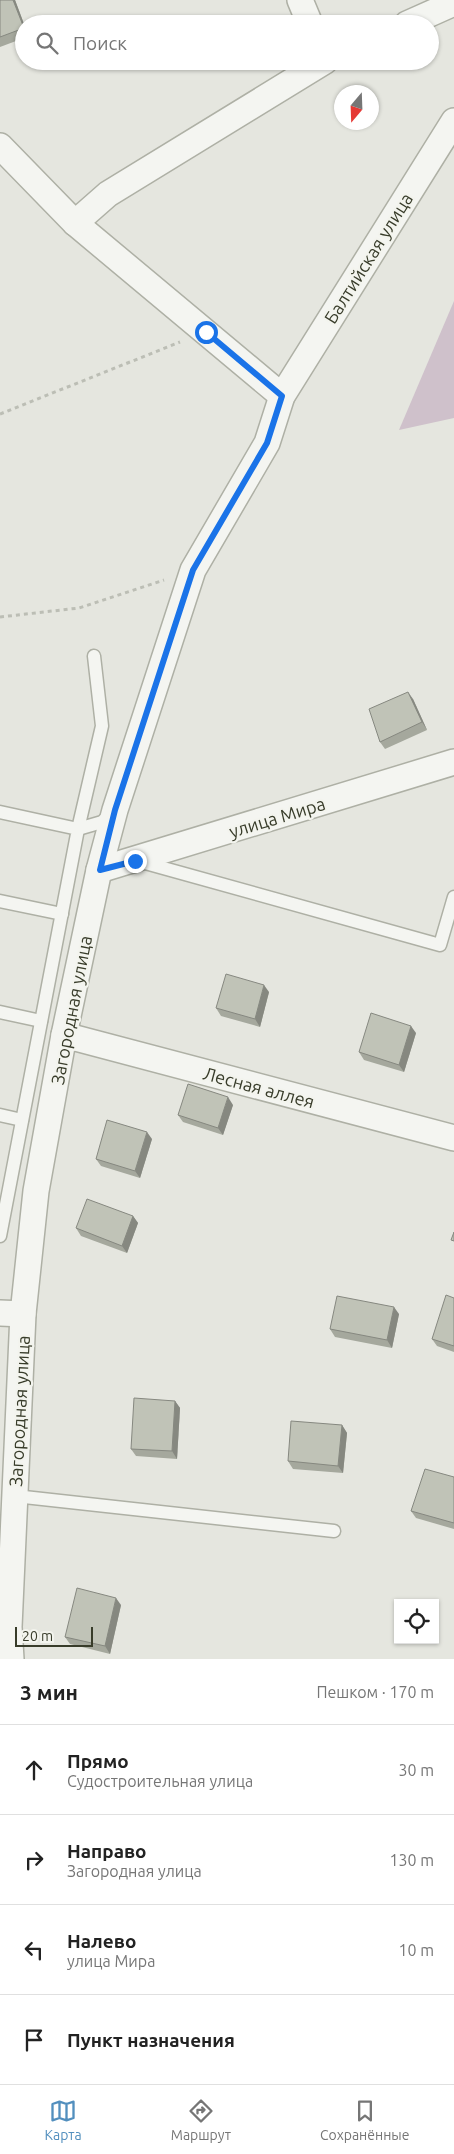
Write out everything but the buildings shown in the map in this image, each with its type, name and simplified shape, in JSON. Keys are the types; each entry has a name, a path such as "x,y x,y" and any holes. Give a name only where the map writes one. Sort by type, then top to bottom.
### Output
{"street":[{"path":"300,0 306,15"},
{"path":"427,15 454,3"},
{"path":"74,223 108,194 310,70"},
{"name":"Балтийская улица","path":"282,396 454,121"},
{"path":"0,146 74,223 282,396"},
{"name":"Загородная улица","path":"11,1659 10,1627 15,1496 12,1314 64,1035 115,810 193,570 267,443 282,396"},
{"name":"улица Мира","path":"100,870 135,861 454,762"},
{"name":"Лесная аллея","path":"64,1035 454,1138"}],"lane":[{"path":"0,1236 78,829 102,726 94,656"},
{"path":"0,812 78,829 102,822 115,810"},
{"path":"135,861 440,945 454,898"},
{"path":"0,901 62,914"},
{"path":"0,1012 41,1022"},
{"path":"0,1115 22,1120"},
{"path":"15,1496 334,1531"}],"path":[{"path":"0,414 206,332"},
{"path":"0,617 79,608 193,570"}],"shaded area":[{"path":"454,301 454,418 399,430"}],"route":[{"path":"135,861 100,870 115,810 193,570 267,443 282,396 206,332"}]}
